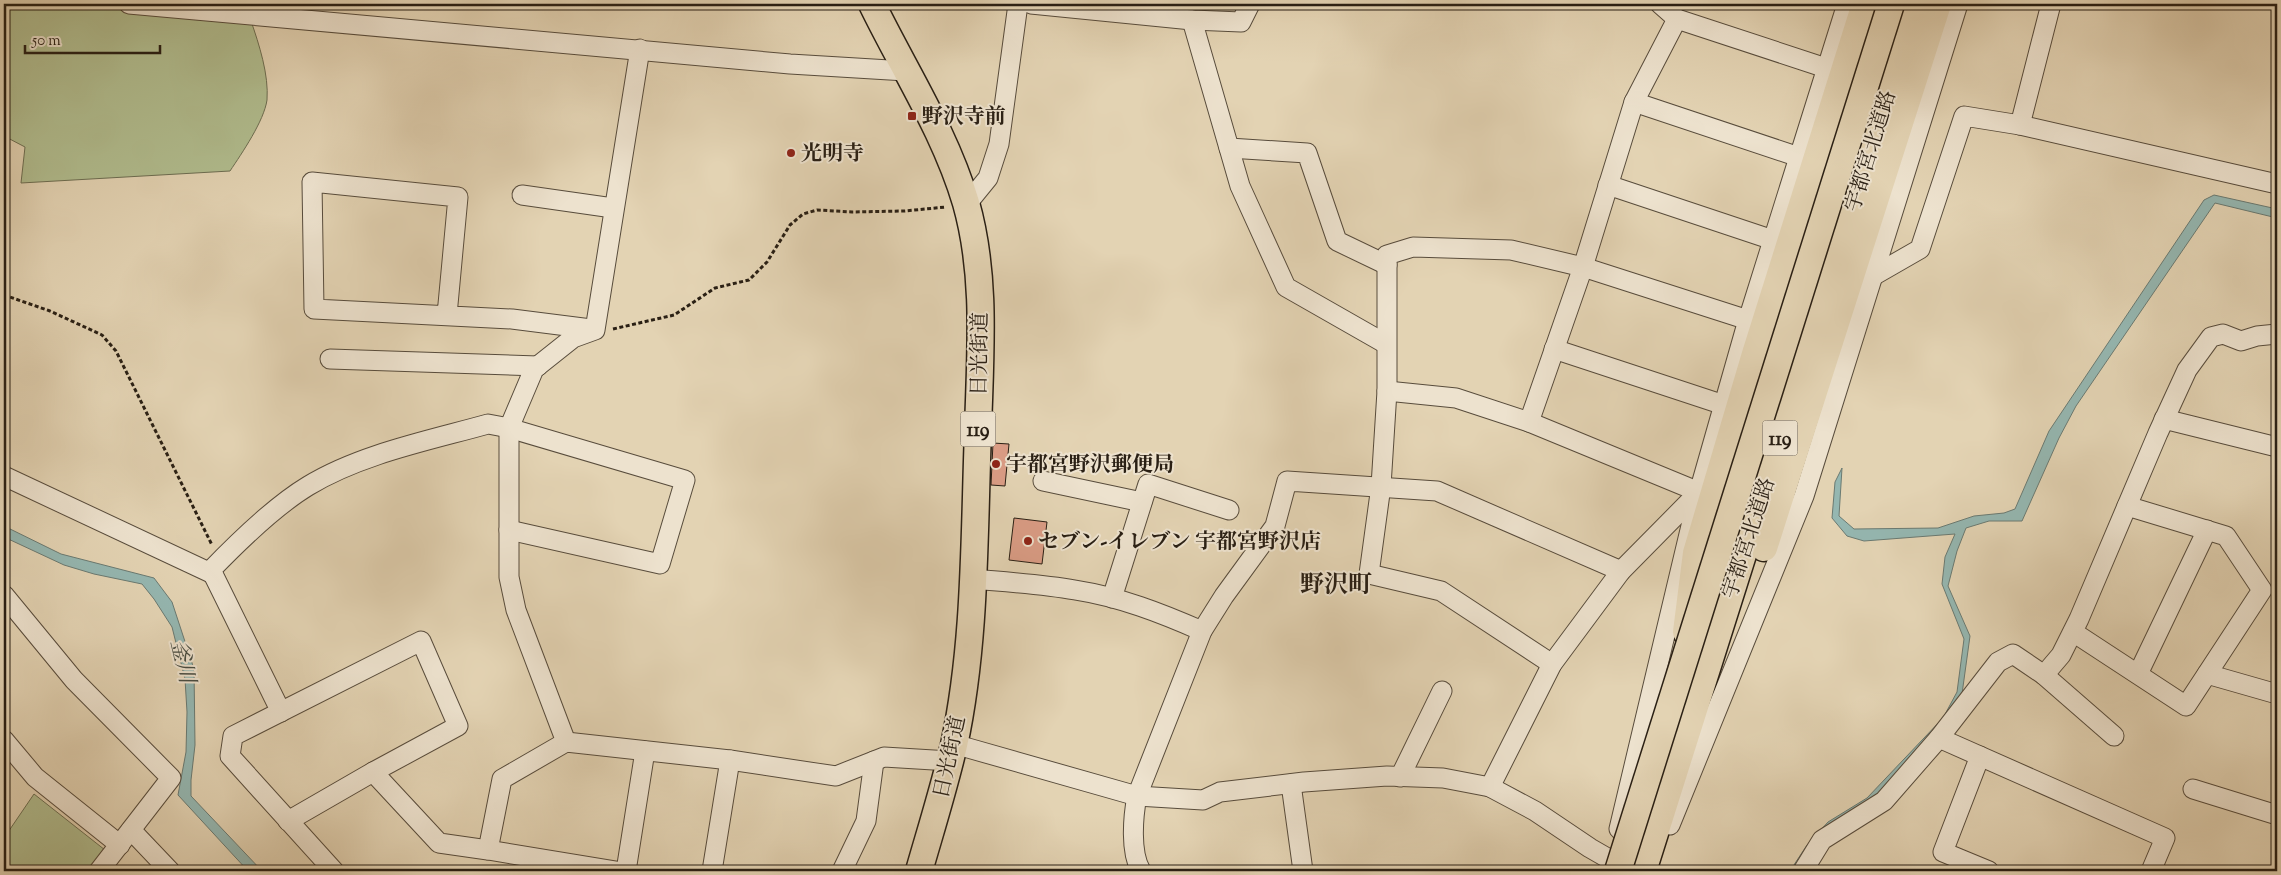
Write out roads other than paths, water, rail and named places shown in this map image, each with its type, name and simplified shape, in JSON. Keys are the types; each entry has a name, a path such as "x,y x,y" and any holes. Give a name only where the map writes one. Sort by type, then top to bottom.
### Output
{"highway":[{"name":"日光街道","path":"872,4 933,119 951,158 966,204 979,274 981,314 972,579 963,689 952,753 919,871"},
{"path":"1682,663 1696,553 1755,354 1865,4"},
{"name":"宇都宮北道路","path":"1613,868 1682,663 1891,4"},
{"name":"宇都宮北道路","path":"1642,871 1917,4"},
{"path":"1673,776 1720,679 1821,376 1938,4"}],"street":[{"path":"128,4 790,64 906,71"},
{"path":"966,204 988,178 998,144 1018,4"},
{"path":"1031,4 1192,20 1241,22 1250,4"},
{"path":"1660,4 1677,19 1826,68"},
{"path":"1613,868 1700,492 1772,240 1847,4"},
{"path":"1654,871 1685,785 1804,496 1958,4"},
{"path":"2020,125 2050,4"},
{"path":"1529,422 1583,267 1634,102 1677,19"},
{"path":"1192,20 1240,186 1286,287 1386,344"},
{"path":"602,330 613,208 640,49"},
{"path":"1634,102 1799,157"},
{"path":"1872,276 1920,249 1964,116 2020,125 2277,184"},
{"path":"1229,148 1307,153 1337,240 1386,265"},
{"path":"447,315 458,197 312,182 314,310 512,319 602,330"},
{"path":"1608,185 1772,240"},
{"path":"522,195 613,208"},
{"path":"1552,664 1441,591 1369,574 1381,486 1387,391 1387,255 1413,247 1510,250 1583,267 1748,320"},
{"path":"566,742 516,610 509,577 509,428 534,369 573,338 602,330"},
{"path":"2044,675 2062,655 2073,632 2164,419 2187,370 2211,337 2223,334 2241,341 2257,336 2277,334"},
{"path":"1554,348 1724,405"},
{"path":"330,358 538,366"},
{"path":"1387,391 1456,398 1529,422 1700,492"},
{"path":"2164,419 2277,447"},
{"path":"216,568 264,520 308,486 352,465 386,453 488,424 509,428 685,480 660,564 509,530"},
{"path":"4,476 216,568 280,712"},
{"path":"1043,481 1142,502"},
{"path":"1140,871 1134,841 1133,816 1137,796 1202,631 1224,596 1275,526 1286,481 1437,491 1621,571"},
{"path":"1112,598 1148,484 1229,510"},
{"path":"1490,788 1552,664 1621,571 1700,492"},
{"path":"2073,632 2186,706 2262,590 2226,536 2127,506"},
{"path":"2138,674 2207,530"},
{"path":"972,579 1075,590 1112,598 1152,609 1202,631"},
{"path":"4,595 74,680 171,778 100,871"},
{"path":"288,821 458,726 420,641 233,736 230,756 288,821 334,871"},
{"path":"1803,871 1822,840 1884,801 1939,738 1998,662 2013,654 2044,675 2114,736"},
{"path":"2208,674 2277,694"},
{"path":"1400,777 1442,692"},
{"path":"1939,738 2165,838 2151,871"},
{"path":"4,740 35,777 170,871"},
{"path":"488,850 502,779 566,742 730,760 836,776 884,757 952,753 1137,796 1203,800 1220,792 1291,784 1400,777 1443,778 1490,788 1536,811 1613,868 1632,871"},
{"path":"626,871 645,751"},
{"path":"1980,756 1943,852 1989,871"},
{"path":"712,871 730,760"},
{"path":"842,871 866,821 874,761"},
{"path":"373,772 439,844 616,871"},
{"path":"1291,784 1303,871"},
{"path":"2194,789 2277,815"}],"water":[{"path":"2214,195 2277,209 2277,218 2215,203 2076,406 2059,438 2022,521 1989,521 1966,528 1957,551 1948,586 1970,636 1962,694 1880,798 1795,871 1790,871 1807,845 1828,822 1867,798 1943,718 1957,692 1964,639 1942,584 1945,557 1955,534 1864,541 1847,536 1832,518 1835,482 1842,468 1839,516 1854,529 1938,528 1974,516 2004,513 2015,509 2049,431 2204,200"},
{"name":"釜川","path":"4,526 61,554 154,578 172,602 194,669 195,745 191,796 262,871 248,871 178,795 186,752 187,712 185,679 172,627 154,599 142,584 94,574 64,565 4,537"}],"place":[{"name":"野沢寺前","path":"912,116"},
{"name":"光明寺","path":"791,153"},
{"name":"宇都宮野沢郵便局","path":"996,464"},
{"name":"セブン-イレブン 宇都宮野沢店","path":"1028,541"}],"district":[{"name":"野沢町","path":"1336,584"}]}
